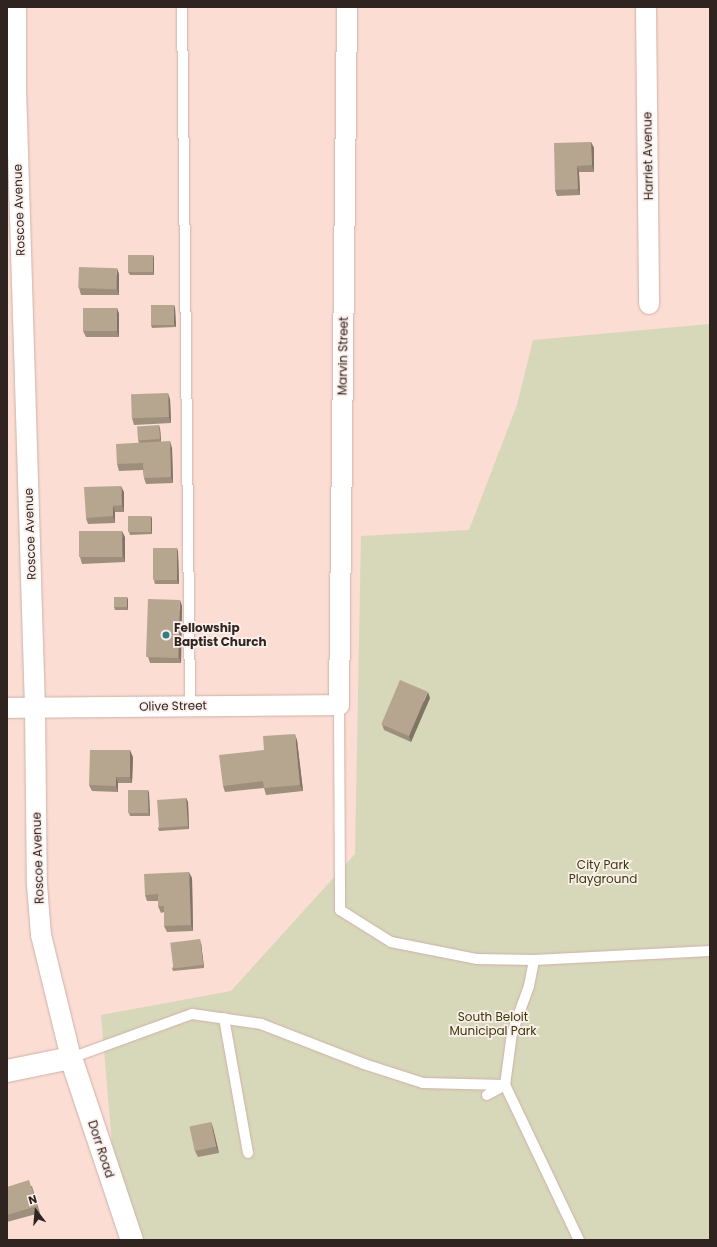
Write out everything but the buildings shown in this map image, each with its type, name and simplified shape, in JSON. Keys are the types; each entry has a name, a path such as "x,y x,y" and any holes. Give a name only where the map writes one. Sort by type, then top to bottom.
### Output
{"street":[{"name":"Roscoe Avenue","path":"16,7 16,88 35,708 37,885 41,936 71,1058"},
{"name":"Marvin Street","path":"339,705 346,7"},
{"name":"Harriet Avenue","path":"646,7 649,304"},
{"name":"Olive Street","path":"7,708 339,705"},
{"path":"7,1071 71,1058"},
{"name":"Dorr Road","path":"71,1058 132,1240"}],"lane":[{"path":"182,7 190,706"},
{"path":"339,705 340,910 391,942 477,959 534,960 710,951"},
{"path":"534,960 529,986 512,1033 505,1085 579,1240"},
{"path":"71,1058 192,1014 262,1024 364,1064 423,1083 505,1085"},
{"path":"224,1018 248,1153"},
{"path":"487,1095 505,1085"}],"green space":[{"name":"South Beloit Municipal Park","path":"710,324 710,1240 141,1240 112,1143 101,1015 231,991 355,854 361,536 469,530 517,405 533,340"}],"place":[{"name":"Fellowship Baptist Church","path":"166,635"}],"park label":[{"name":"City Park Playground","path":"603,872"}]}
